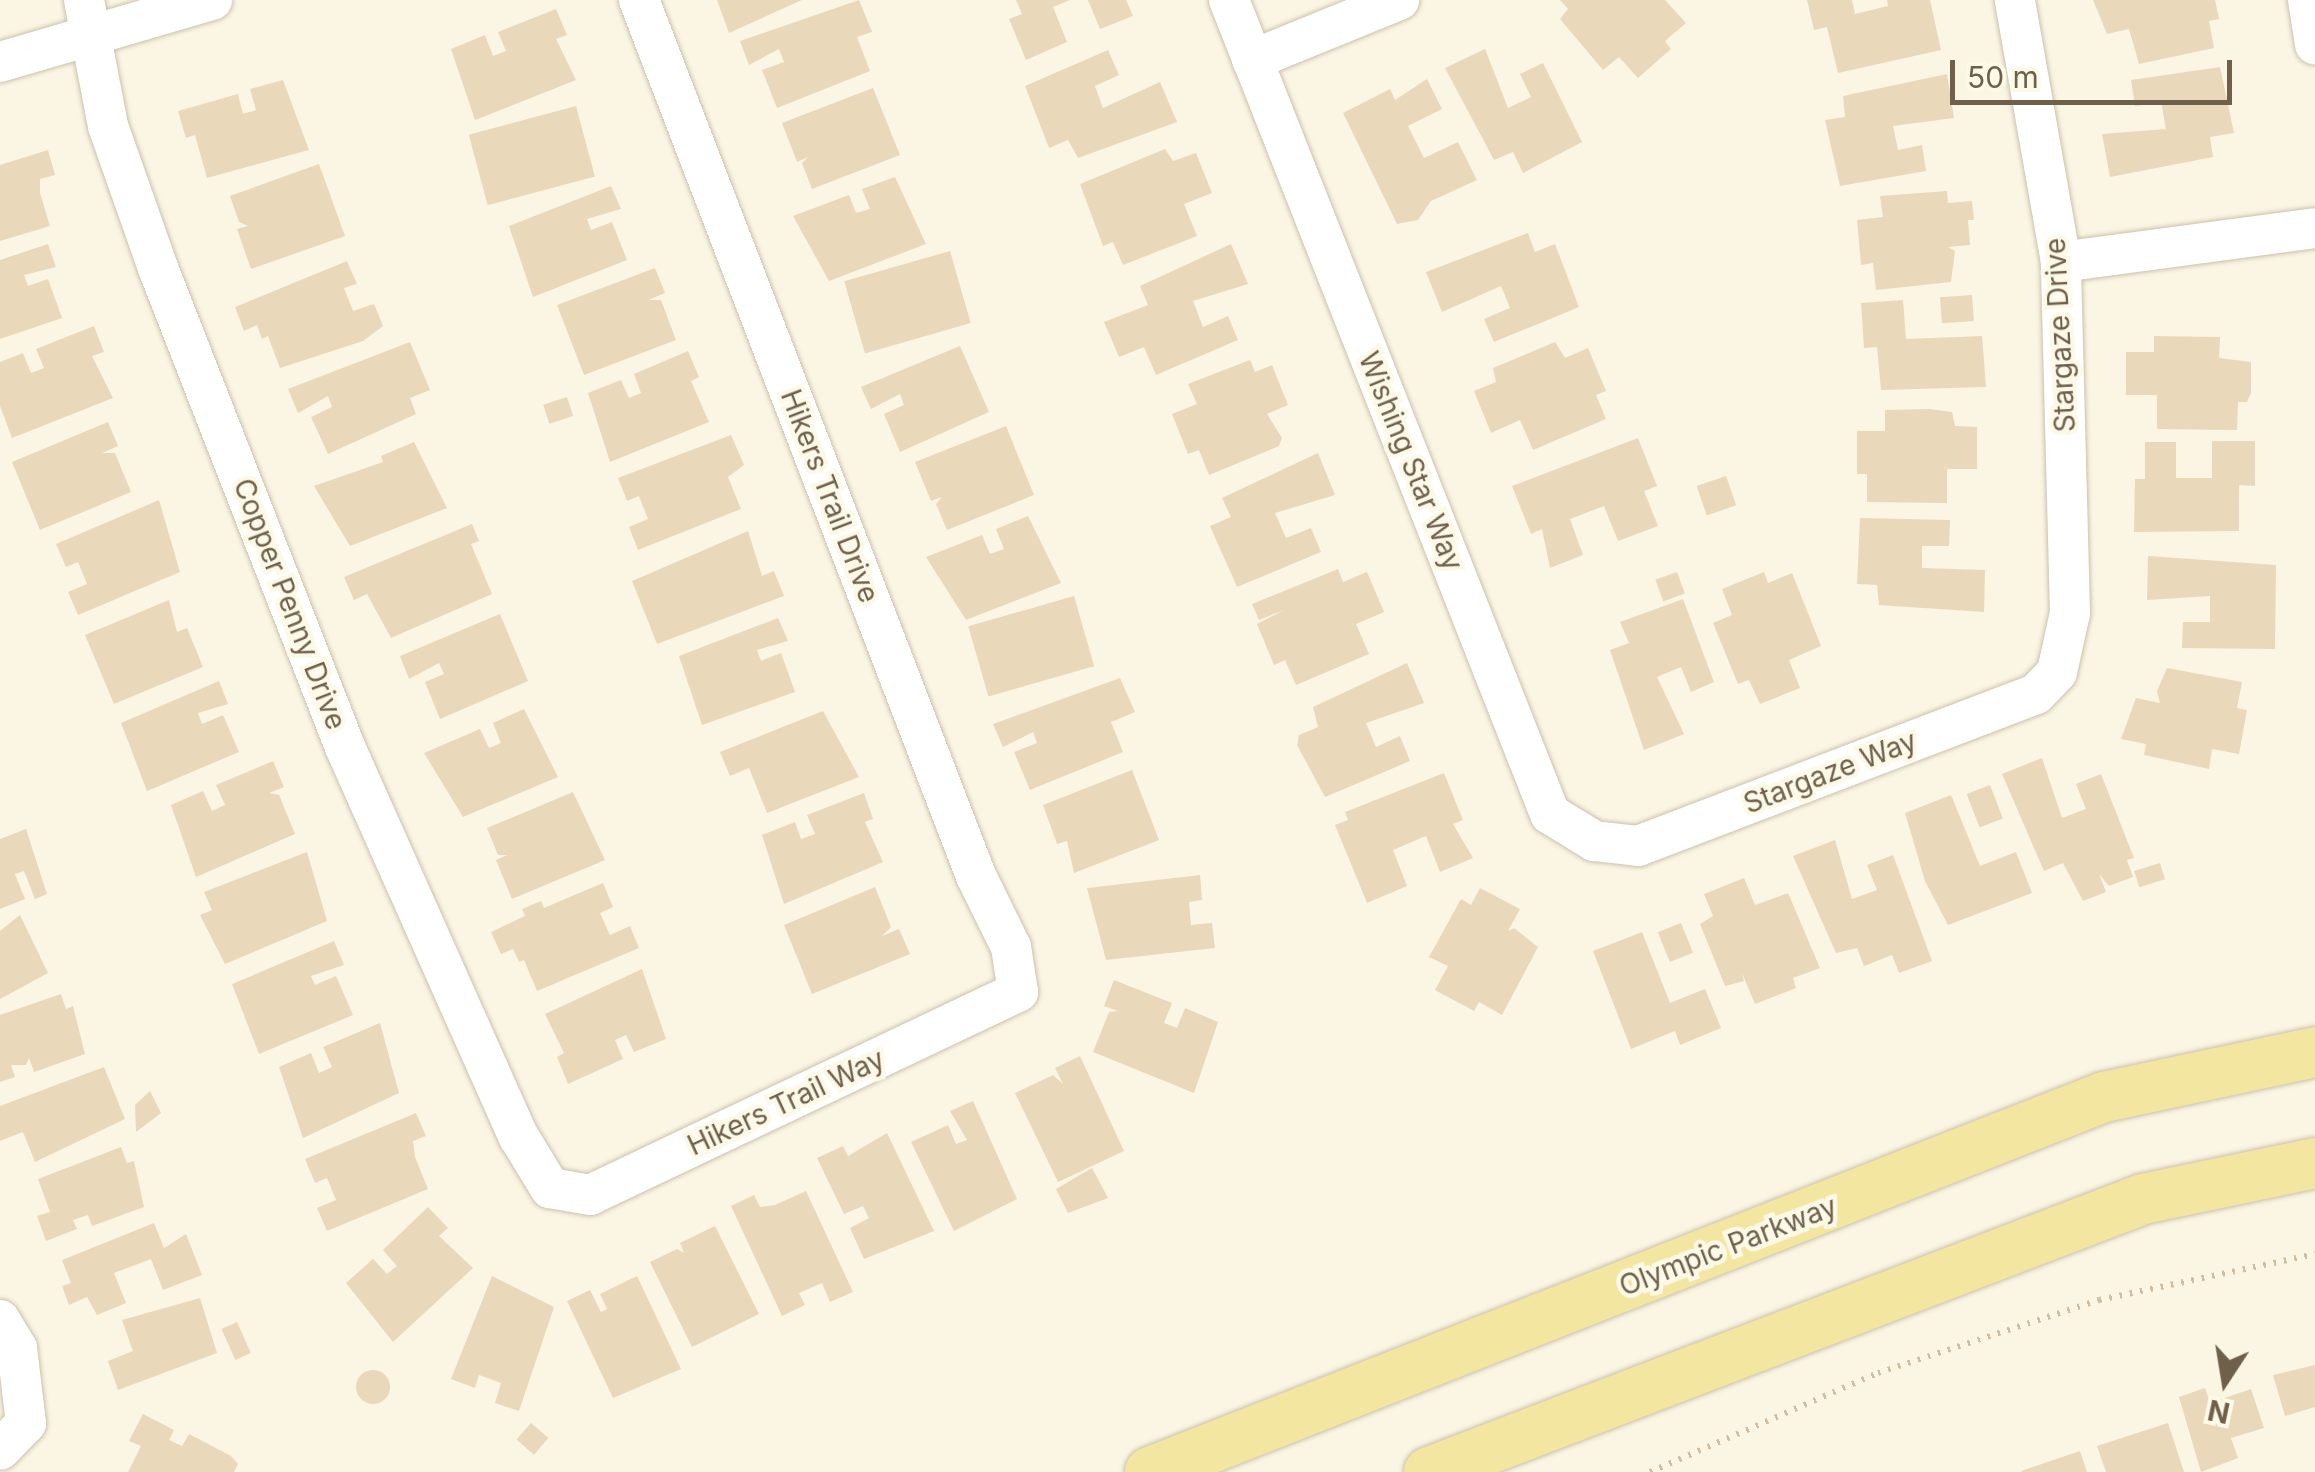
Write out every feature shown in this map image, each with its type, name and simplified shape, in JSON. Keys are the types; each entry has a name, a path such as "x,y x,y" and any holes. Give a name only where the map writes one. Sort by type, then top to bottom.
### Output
{"main road":[{"name":"Olympic Parkway","path":"1150,1472 2104,1097 2315,1052"},
{"path":"1430,1472 2143,1199 2315,1162"}],"street":[{"path":"0,62 87,17 212,0"},
{"name":"Hikers Trail Drive","path":"640,0 976,876 1011,947 1018,992"},
{"name":"Wishing Star Way","path":"1228,0 1550,814 1594,841"},
{"path":"1252,60 1400,0"},
{"name":"Stargaze Drive","path":"2015,0 2061,262 2070,613 2057,672"},
{"path":"2308,0 2315,44"},
{"name":"Copper Penny Drive","path":"87,17 108,126 158,268 345,747 519,1137 550,1188"},
{"path":"2061,262 2315,228"},
{"name":"Stargaze Way","path":"1594,841 1638,846 2036,694 2057,672"},
{"name":"Hikers Trail Way","path":"550,1188 590,1195 1018,992"},
{"path":"0,1320 18,1348 13,1436"}],"path":[{"path":"1650,1472 1878,1373 2099,1300 2315,1254"}],"building":[{"path":"717,0 802,0 729,33"},
{"path":"859,0 872,32 857,37 870,71 777,108 762,70 784,62 779,49 749,65 740,41"},
{"path":"1016,0 1070,0 1053,7 1067,42 1026,60 1009,19 1022,14"},
{"path":"1088,0 1126,0 1133,16 1100,29"},
{"path":"1560,0 1665,0 1686,23 1665,41 1671,49 1638,78 1619,57 1603,70 1560,19 1568,9"},
{"path":"1807,0 1852,0 1855,14 1888,6 1887,0 1930,0 1941,50 1838,73 1827,27 1814,30"},
{"path":"2093,0 2215,0 2219,19 2209,21 2214,48 2139,64 2129,29 2107,34"},
{"path":"556,9 567,35 556,39 576,80 475,120 451,49 485,35 493,56 506,51 498,32"},
{"path":"1485,49 1508,108 1531,97 1520,74 1543,63 1582,142 1523,173 1513,152 1494,160 1445,68"},
{"path":"1108,50 1119,75 1095,86 1103,108 1160,82 1177,122 1078,158 1068,140 1049,148 1025,86"},
{"path":"2220,67 2234,133 2210,137 2213,157 2110,177 2102,134 2166,129 2161,102 2135,106 2131,80"},
{"path":"1947,74 1954,118 1893,126 1898,150 1922,145 1926,171 1840,186 1825,120 1845,117 1843,96"},
{"path":"1427,79 1442,109 1408,126 1424,158 1458,142 1477,180 1431,201 1418,220 1397,224 1343,113 1390,89 1395,100"},
{"path":"283,80 309,150 207,178 195,135 186,138 178,111 238,94 243,114 256,110 250,89"},
{"path":"873,88 900,155 812,189 802,163 808,157 797,162 782,123"},
{"path":"576,106 595,177 488,205 469,135"},
{"path":"1165,149 1173,161 1196,153 1212,193 1184,204 1197,236 1123,265 1113,242 1103,246 1080,184"},
{"path":"48,150 55,175 40,179 40,193 50,226 0,241 0,165"},
{"path":"319,164 345,236 251,269 237,229 248,226 239,222 230,196"},
{"path":"895,177 926,244 829,281 793,216 849,195 856,213 870,209 862,189"},
{"path":"611,186 621,209 587,219 591,230 612,222 627,260 533,297 509,226"},
{"path":"1947,191 1948,203 1972,201 1974,220 1968,220 1970,245 1948,247 1955,251 1951,282 1876,290 1873,263 1861,265 1857,220 1883,217 1880,196"},
{"path":"1528,233 1535,252 1555,244 1579,307 1494,342 1484,319 1510,308 1501,286 1442,312 1426,272"},
{"path":"48,244 56,267 24,275 28,286 48,279 62,318 0,339 0,260"},
{"path":"1231,244 1248,284 1193,301 1203,327 1228,316 1238,340 1156,375 1144,347 1119,357 1104,322 1148,305 1140,286"},
{"path":"950,251 971,323 865,353 844,281"},
{"path":"347,261 357,284 344,288 353,311 374,304 383,326 363,341 280,368 268,336 262,339 257,325 244,331 235,307"},
{"path":"655,268 665,293 648,300 661,300 676,340 584,375 557,305"},
{"path":"1972,295 1974,321 1942,323 1940,297"},
{"path":"1903,300 1906,339 1982,336 1986,387 1881,390 1877,347 1864,348 1861,303"},
{"path":"94,326 104,352 92,356 113,398 12,438 0,406 0,362 23,353 31,373 44,368 36,349"},
{"path":"2154,336 2220,337 2219,358 2251,362 2251,393 2247,402 2238,402 2237,430 2157,429 2157,395 2126,395 2126,352 2154,352"},
{"path":"410,342 430,390 410,398 416,414 328,454 311,417 332,407 328,396 298,413 288,389"},
{"path":"1555,342 1565,358 1588,348 1606,391 1596,395 1606,419 1533,450 1520,420 1491,433 1474,391 1496,382 1493,368"},
{"path":"960,346 989,412 900,452 884,414 904,405 900,394 871,409 861,387"},
{"path":"688,351 699,377 691,381 709,422 610,462 588,393 621,380 629,398 641,393 634,374"},
{"path":"1250,360 1255,372 1272,365 1288,405 1267,414 1282,438 1279,446 1209,475 1199,450 1188,454 1172,414 1197,404 1188,384"},
{"path":"567,397 573,416 549,424 543,405"},
{"path":"1885,410 1952,412 1955,426 1977,427 1977,469 1947,469 1947,503 1867,502 1867,474 1857,474 1857,431 1885,431"},
{"path":"108,422 118,446 102,453 115,453 131,492 40,530 12,462"},
{"path":"1006,426 1034,495 947,530 936,504 942,497 931,501 915,462"},
{"path":"731,435 744,465 728,477 741,509 638,550 629,527 648,519 639,496 627,501 618,478"},
{"path":"1638,438 1657,486 1644,491 1658,526 1618,541 1604,506 1570,519 1583,555 1550,568 1542,529 1531,534 1512,486"},
{"path":"2212,441 2255,441 2255,486 2239,485 2239,531 2134,532 2135,479 2145,479 2145,442 2176,442 2176,478 2212,478"},
{"path":"414,442 447,508 350,546 314,486 383,462 381,456"},
{"path":"1318,453 1335,495 1275,513 1286,538 1311,528 1321,552 1237,587 1210,526 1231,517 1222,498"},
{"path":"1726,476 1736,505 1707,515 1697,486"},
{"path":"159,500 180,572 78,615 68,592 87,584 78,562 66,567 56,544"},
{"path":"1028,516 1061,583 966,620 926,557 982,535 990,554 1004,549 996,529"},
{"path":"1860,518 1950,520 1949,546 1922,546 1922,568 1985,570 1984,612 1879,605 1877,585 1857,584"},
{"path":"472,524 479,541 471,544 492,594 391,638 367,594 354,600 344,577"},
{"path":"748,531 762,576 774,571 784,596 657,644 632,581"},
{"path":"2148,556 2276,565 2275,649 2182,648 2183,622 2210,622 2210,596 2147,600"},
{"path":"1338,569 1343,582 1367,572 1384,612 1356,624 1369,654 1296,685 1285,660 1274,665 1257,624 1284,610 1259,620 1252,604"},
{"path":"1677,572 1685,594 1663,601 1655,580"},
{"path":"1764,572 1768,583 1792,573 1821,646 1789,660 1800,688 1760,704 1749,680 1738,684 1713,623 1732,615 1722,589"},
{"path":"1074,596 1094,666 988,696 968,626"},
{"path":"1683,599 1714,682 1691,692 1681,667 1657,677 1684,734 1644,750 1610,650 1629,643 1620,622"},
{"path":"169,600 177,632 187,628 203,667 114,704 85,635"},
{"path":"500,614 528,681 440,719 425,682 444,674 439,663 409,679 400,656"},
{"path":"778,618 788,641 757,650 761,661 781,653 795,692 702,725 679,656"},
{"path":"1407,663 1424,703 1366,723 1376,747 1400,736 1410,761 1325,797 1297,745 1299,735 1318,727 1313,707"},
{"path":"2167,668 2242,682 2237,708 2247,710 2239,754 2212,749 2209,769 2144,755 2146,744 2121,739 2136,698 2160,703 2157,691"},
{"path":"1120,678 1135,712 1111,722 1123,752 1030,790 1014,752 1037,743 1033,732 1003,747 993,724"},
{"path":"219,681 228,704 198,713 202,724 223,715 239,752 147,791 121,723"},
{"path":"524,709 558,777 463,817 424,753 480,729 489,748 501,743 493,723"},
{"path":"823,711 859,777 767,813 749,768 730,776 720,752"},
{"path":"2042,758 2062,818 2086,809 2076,784 2101,774 2134,858 2127,860 2133,877 2109,886 2099,874 2106,892 2083,901 2063,863 2044,871 2002,774"},
{"path":"273,761 284,787 269,793 279,795 295,834 196,877 171,805 203,791 212,811 225,805 216,785"},
{"path":"1132,770 1159,840 1074,873 1067,841 1057,844 1043,805"},
{"path":"1444,773 1463,820 1453,824 1473,858 1440,872 1426,836 1393,850 1407,886 1367,903 1335,825 1348,820 1345,812"},
{"path":"1990,785 2003,819 1980,828 1967,794"},
{"path":"573,792 605,860 512,899 496,860 507,855 498,855 487,828"},
{"path":"864,793 873,819 865,822 883,862 784,904 762,835 795,822 801,839 815,834 807,815"},
{"path":"1951,795 1980,866 2016,852 2032,893 1948,925 1925,881 1905,813"},
{"path":"26,829 47,894 35,899 24,871 15,874 25,899 0,909 0,839"},
{"path":"1835,840 1852,899 1877,890 1867,865 1893,855 1932,961 1899,973 1892,955 1864,966 1857,948 1836,953 1793,856"},
{"path":"307,852 327,921 225,964 200,915 212,910 204,892"},
{"path":"2160,863 2165,879 2139,887 2134,871"},
{"path":"1200,875 1202,900 1189,902 1191,925 1212,923 1215,948 1106,960 1087,888"},
{"path":"1744,878 1755,905 1788,893 1820,968 1793,978 1796,988 1755,1004 1742,973 1744,981 1725,986 1700,924 1713,916 1704,894"},
{"path":"603,883 613,907 600,913 610,935 630,926 639,948 537,991 524,960 519,962 513,949 501,954 491,932 525,916 522,909 541,901 544,908"},
{"path":"875,887 891,927 882,936 899,929 910,954 812,994 784,925"},
{"path":"1480,888 1520,909 1508,931 1514,928 1538,947 1502,1015 1479,1002 1474,1011 1435,990 1448,966 1429,957 1461,899 1471,905"},
{"path":"20,915 48,973 0,999 0,931"},
{"path":"1681,923 1693,953 1670,962 1658,932"},
{"path":"1642,932 1670,1003 1705,989 1721,1028 1680,1045 1675,1031 1631,1049 1593,951"},
{"path":"334,941 344,965 311,976 315,985 336,976 353,1015 259,1054 232,984"},
{"path":"642,969 666,1039 634,1052 626,1035 615,1040 623,1059 568,1084 557,1057 564,1053 545,1014"},
{"path":"1114,980 1172,1003 1164,1023 1177,1028 1185,1008 1218,1022 1194,1093 1093,1052 1109,1012 1118,1011 1104,1006"},
{"path":"61,994 66,1009 73,1006 85,1054 34,1072 29,1058 26,1065 11,1065 15,1077 0,1082 0,1015"},
{"path":"380,1023 399,1093 303,1138 279,1067 311,1053 319,1073 332,1067 323,1047"},
{"path":"1080,1056 1124,1151 1058,1182 1015,1093 1053,1075 1063,1084 1055,1068"},
{"path":"104,1067 125,1119 35,1162 23,1132 0,1141 0,1106"},
{"path":"150,1091 161,1113 136,1132 135,1105"},
{"path":"973,1101 1017,1199 954,1231 911,1142 948,1125 956,1144 967,1140 950,1111"},
{"path":"416,1113 426,1136 413,1141 415,1157 428,1189 327,1231 317,1208 336,1200 327,1178 315,1183 305,1159"},
{"path":"887,1133 934,1231 864,1259 850,1228 869,1218 863,1206 844,1214 817,1158 843,1146 848,1156"},
{"path":"121,1147 127,1163 134,1161 144,1207 92,1226 88,1215 73,1220 77,1229 46,1241 37,1216 50,1212 38,1179"},
{"path":"1092,1168 1108,1198 1068,1213 1056,1189"},
{"path":"806,1191 853,1292 830,1302 822,1283 799,1293 805,1305 782,1316 731,1206 754,1195 760,1207 775,1205"},
{"path":"428,1207 448,1228 439,1236 473,1268 393,1342 346,1283 373,1259 387,1274 397,1266 383,1250"},
{"path":"154,1223 164,1248 186,1234 202,1275 163,1290 151,1259 114,1273 126,1303 97,1315 87,1297 69,1305 62,1286 71,1283 62,1260"},
{"path":"715,1226 759,1314 692,1347 650,1262 677,1249 684,1253 680,1243"},
{"path":"492,1276 554,1307 519,1411 495,1403 501,1383 479,1375 475,1388 451,1379"},
{"path":"637,1276 681,1369 613,1398 567,1301 590,1290 601,1312 607,1309 600,1294"},
{"path":"200,1298 217,1353 118,1390 108,1361 133,1351 122,1320"},
{"path":"237,1322 251,1353 235,1360 221,1329"},
{"path":"2315,1365 2315,1407 2285,1416 2273,1375"},
{"path":"373,1370 385,1375 390,1387 385,1399 373,1404 361,1399 356,1387 361,1375"},
{"path":"2205,1388 2210,1403 2251,1389 2264,1428 2231,1438 2238,1458 2201,1472 2179,1397"},
{"path":"143,1414 174,1430 169,1440 182,1446 189,1434 231,1456 238,1464 234,1472 128,1472 141,1446 129,1441"},
{"path":"531,1423 548,1438 534,1455 517,1440"},
{"path":"2168,1423 2184,1472 2106,1472 2097,1446"},
{"path":"2080,1451 2087,1472 2021,1471"}]}
